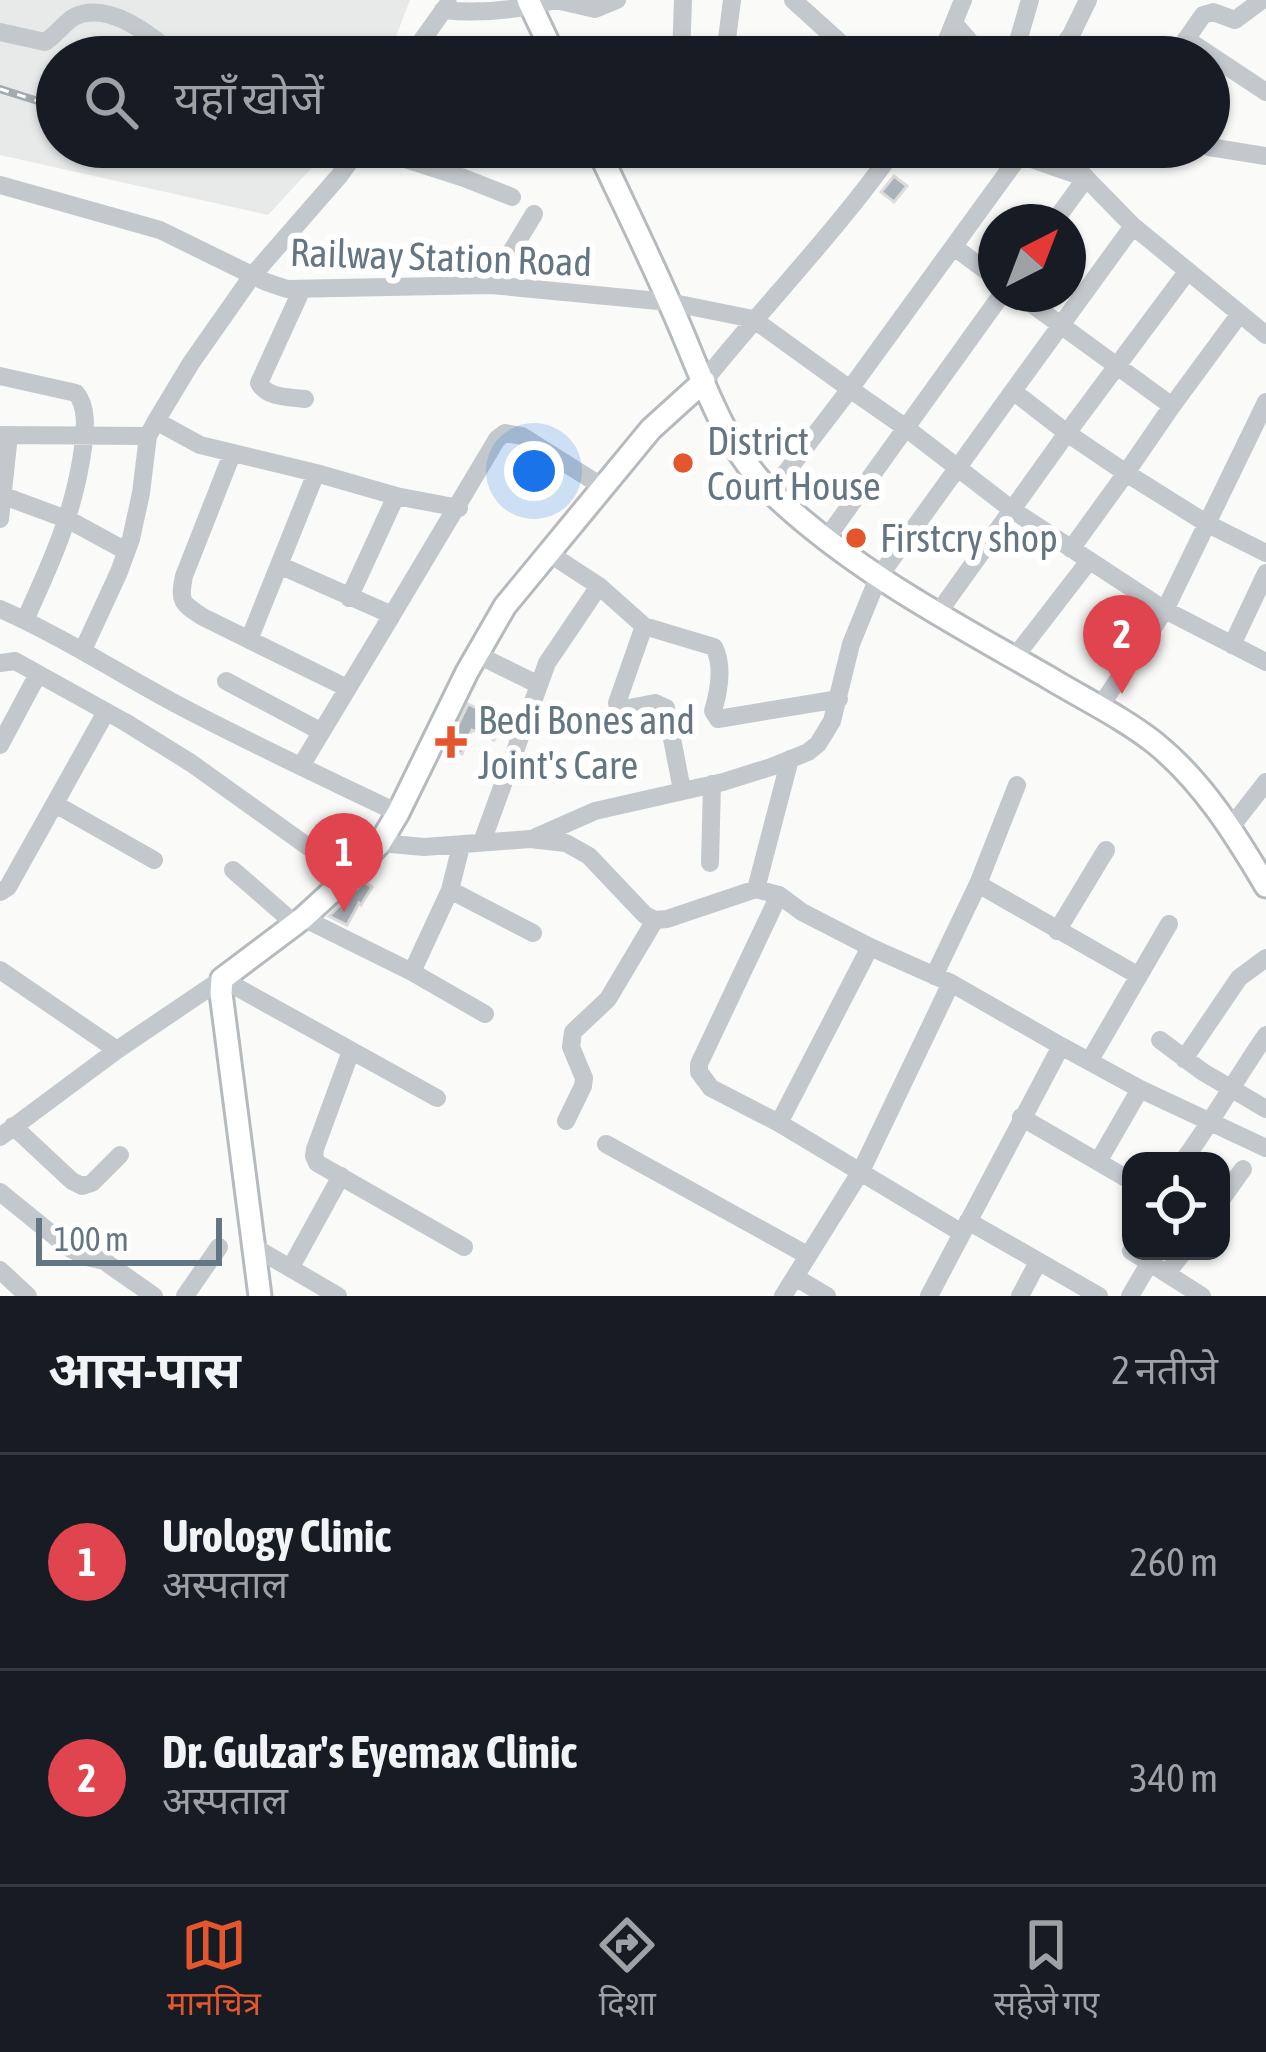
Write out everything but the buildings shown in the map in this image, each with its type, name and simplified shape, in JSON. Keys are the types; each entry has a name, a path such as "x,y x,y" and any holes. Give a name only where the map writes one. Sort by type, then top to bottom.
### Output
{"main road":[{"path":"530,3 545,36"},
{"path":"607,168 716,412 739,453 771,492 878,578 1144,736 1191,778 1231,827 1266,886"},
{"path":"260,1296 222,979 299,921 380,843 505,606 652,429 704,381"}],"street":[{"path":"425,36 447,5 468,13 555,0 595,9 617,0"},
{"path":"682,36 683,0"},
{"path":"727,36 732,0"},
{"path":"793,0 833,36"},
{"path":"949,36 963,0"},
{"path":"1020,36 1030,0"},
{"path":"1071,36 1088,0"},
{"path":"1188,36 1203,15 1213,12 1235,20 1262,0"},
{"path":"52,36 73,18 98,12 152,36"},
{"path":"954,23 965,36"},
{"path":"0,32 36,40"},
{"path":"1230,68 1266,92"},
{"path":"1230,150 1266,156"},
{"path":"83,650 126,551 152,429 190,363 252,276 347,168"},
{"path":"432,168 512,197"},
{"path":"704,381 881,168"},
{"path":"771,492 1011,168"},
{"path":"1057,168 1086,178"},
{"path":"1077,168 1133,226 1266,335"},
{"path":"1067,204 1086,178"},
{"name":"Railway Station Road","path":"0,185 160,230 275,286 491,285 669,302 753,319"},
{"path":"491,285 534,214"},
{"path":"530,839 595,811 712,784 790,759 808,752 825,736 851,644 878,578 1133,226"},
{"path":"954,247 978,265"},
{"path":"938,614 1187,272"},
{"path":"302,289 259,382 272,394 305,399"},
{"path":"826,539 989,312"},
{"path":"1042,312 1172,406"},
{"path":"1071,549 1239,315"},
{"path":"753,319 1011,509 1165,610 1266,662"},
{"path":"0,376 76,393 83,403 85,436 69,520 25,620"},
{"path":"1013,391 1126,473 1206,523 1266,553"},
{"path":"1099,707 1165,610 1266,402"},
{"path":"0,519 5,435 85,436 152,429 200,446 459,508"},
{"path":"301,766 497,440 505,433 522,436 603,487"},
{"path":"232,454 180,596 189,608 346,688"},
{"path":"249,640 316,473"},
{"path":"4,496 69,520 126,551"},
{"path":"349,598 396,496"},
{"path":"550,554 599,586 644,626 714,646 720,658 713,711 718,719 838,699"},
{"path":"1014,658 1089,561"},
{"path":"279,565 392,615"},
{"path":"1232,645 1266,574"},
{"path":"482,842 552,652 599,586"},
{"path":"0,609 177,704 398,813"},
{"path":"644,626 617,704 624,709 655,703 666,708 682,790"},
{"path":"478,655 538,684"},
{"path":"0,663 15,662 38,674 191,763 349,876"},
{"path":"0,745 38,674"},
{"path":"226,682 320,730"},
{"path":"0,892 8,887 106,712"},
{"path":"756,889 790,759"},
{"path":"1231,827 1266,782"},
{"path":"710,863 712,784"},
{"path":"783,1296 861,1171 1017,785"},
{"path":"55,804 154,860"},
{"path":"380,843 403,847 530,839 566,843 590,856 655,920 756,889 779,895 1140,1090 1266,1148"},
{"path":"412,972 450,890 461,846"},
{"path":"1057,931 1106,850"},
{"path":"233,870 299,921 412,972 485,1014"},
{"path":"978,884 1139,976"},
{"path":"450,890 532,933"},
{"path":"779,895 699,1072 712,1088 1094,1295"},
{"path":"566,1121 583,1086 571,1047 574,1031 608,999 655,920"},
{"path":"1090,1060 1169,924"},
{"path":"779,1123 870,947"},
{"path":"1184,1059 1239,978 1266,958"},
{"path":"0,970 117,1050"},
{"path":"120,1155 92,1183 82,1186 6,1131 222,979 437,1098"},
{"path":"1190,1152 1266,1035"},
{"path":"1160,1040 1266,1109"},
{"path":"928,1296 1061,1046"},
{"path":"352,1051 314,1156 325,1168 464,1247"},
{"path":"1098,1162 1140,1090"},
{"path":"1022,1117 1122,1176"},
{"path":"606,1144 807,1255"},
{"path":"1230,1187 1243,1169"},
{"path":"291,1267 341,1176"},
{"path":"0,1192 69,1248 104,1261 154,1296"},
{"path":"184,1296 219,1247"},
{"path":"254,1247 338,1296"},
{"path":"1147,1260 1202,1296"},
{"path":"1130,1296 1170,1260"},
{"path":"1019,1296 1038,1262"},
{"path":"0,1270 28,1296"},
{"path":"795,1277 827,1296"}],"shaded area":[{"path":"0,0 410,0 396,36 36,36 36,163 0,155"},
{"path":"58,168 311,168 268,215"}],"railway":[{"path":"0,89 36,100"}],"place":[{"name":"District Court House","path":"683,463"},
{"name":"Firstcry shop","path":"856,538"},
{"name":"Dr. Gulzar's Eyemax Clinic","path":"1122,694"},
{"name":"Bedi Bones and Joint's Care","path":"451,742"},
{"name":"Urology Clinic","path":"344,912"}]}
